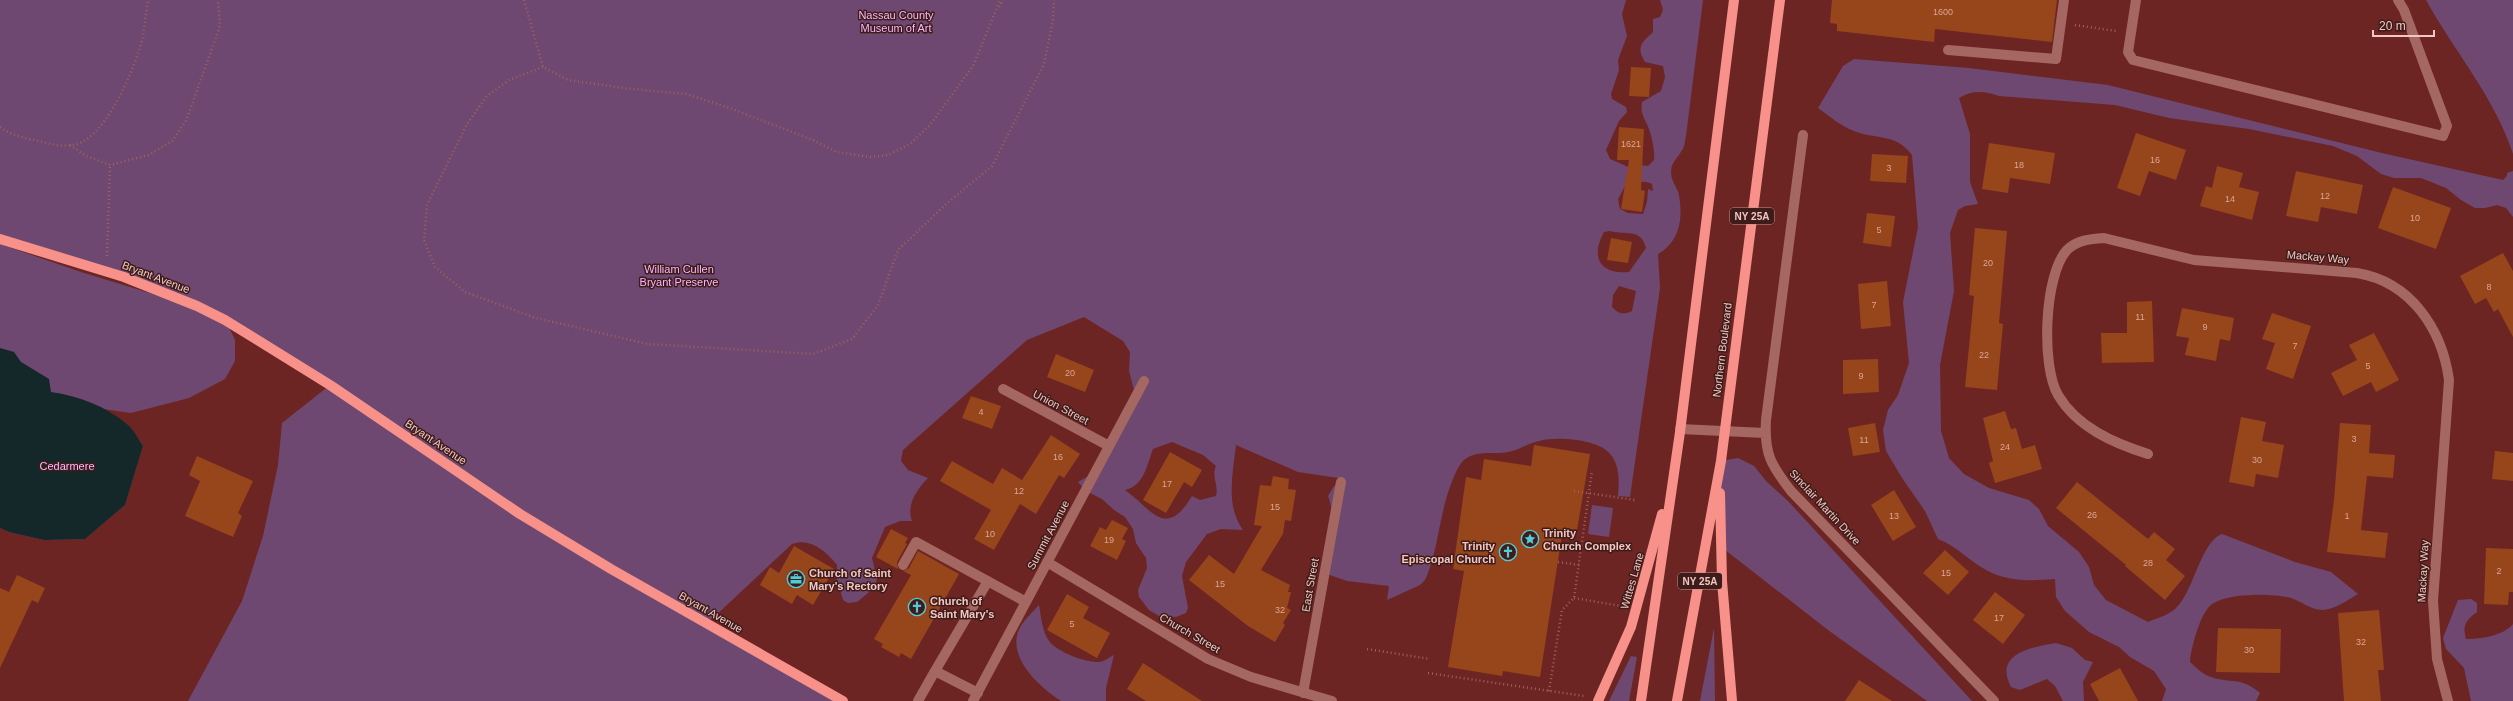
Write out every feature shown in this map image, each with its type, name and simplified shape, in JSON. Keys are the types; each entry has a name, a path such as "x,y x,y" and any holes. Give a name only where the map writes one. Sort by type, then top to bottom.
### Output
{"main road":[{"path":"1641,701 1676,464 1734,0"},
{"name":"Northern Boulevard","path":"1677,701 1721,461 1780,0"},
{"name":"Bryant Avenue","path":"0,239 107,272 197,306 225,320 330,386 520,514 611,569 843,701"},
{"path":"1721,461 1722,581 1732,701"},
{"name":"Wittes Lane","path":"1598,701 1631,628 1676,464"}],"street":[{"path":"1948,50 2056,59 2064,0"},
{"path":"2136,0 2128,52 2133,60 2443,136 2447,126 2404,10 2398,0"},
{"name":"Sinclair Martin Drive","path":"1803,135 1765,434 1766,452 1772,467 1791,491 1994,701"},
{"name":"Mackay Way","path":"2148,454 2118,443 2092,430 2068,408 2053,386 2048,363 2049,308 2060,262 2068,249 2074,244 2090,239 2104,238 2194,260 2357,273 2380,278 2401,291 2411,300 2434,330 2443,350 2449,380 2434,602 2437,659 2448,701"},
{"name":"Summit Avenue","path":"975,697 1144,381"},
{"name":"Union Street","path":"1002,389 1109,446"},
{"path":"1680,429 1724,433 1765,434"},
{"name":"East Street","path":"1302,693 1341,482"},
{"path":"903,565 916,542 1026,602"},
{"name":"Church Street","path":"1047,562 1208,659 1251,677 1332,701"},
{"path":"918,701 988,581"},
{"path":"936,671 975,697"}],"path":[{"path":"0,127 10,134 56,146 70,146 84,142 102,125 128,78 142,37 148,0"},
{"path":"70,146 86,156 110,165 148,155 172,141 186,121 220,26 218,0"},
{"path":"524,0 543,67 568,80 623,88 686,94 727,107 813,140 837,152 870,157 888,155 910,144 930,125 973,66 1002,0"},
{"path":"543,67 509,80 487,96 467,124 427,205 424,240 435,267 465,292 536,318 648,344 813,354 852,340 878,305 898,250 945,205 992,166 1044,64 1053,20 1054,0"},
{"path":"2093,27 2100,28"},
{"path":"107,272 110,165"},
{"path":"1549,691 1562,610 1574,598 1592,471"},
{"path":"1574,491 1635,500"},
{"path":"1558,562 1579,565"},
{"path":"1574,598 1621,606"},
{"path":"1367,649 1430,659"},
{"path":"1428,672 1587,697"}],"green space":[{"path":"0,0 1626,0 1622,14 1627,36 1618,60 1619,70 1611,94 1612,99 1626,107 1627,112 1619,121 1606,150 1610,159 1633,169 1639,165 1648,166 1654,160 1652,140 1642,113 1642,102 1661,91 1665,77 1663,66 1645,62 1640,48 1643,42 1653,32 1653,19 1660,17 1663,10 1660,0 1703,0 1685,143 1671,169 1672,178 1679,195 1680,221 1671,243 1658,254 1660,288 1630,497 1618,496 1619,480 1616,464 1611,455 1598,445 1588,442 1566,439 1547,440 1535,442 1516,450 1502,453 1472,455 1460,464 1451,484 1433,558 1425,580 1420,585 1387,600 1389,586 1347,581 1327,574 1332,525 1331,505 1328,496 1334,486 1345,479 1298,472 1236,445 1232,478 1232,500 1237,520 1243,530 1221,529 1207,534 1186,562 1182,576 1188,608 1186,613 1176,617 1159,616 1149,610 1139,597 1138,590 1147,568 1146,558 1136,543 1133,529 1125,517 1114,510 1102,499 1086,491 1078,482 1090,475 1135,394 1129,371 1130,352 1123,341 1084,317 1027,340 903,450 901,461 908,470 928,478 920,487 912,503 910,509 912,521 900,521 885,527 872,558 877,579 874,588 857,602 848,603 843,600 837,579 837,565 828,555 823,550 811,544 799,542 792,544 713,618 698,624 835,701 188,701 242,601 263,536 278,465 282,423 330,385 226,321 235,340 235,361 225,379 189,398 131,413 103,409 129,426 143,446 125,505 85,539 44,540 9,532 0,528 0,244 81,272 202,309 0,239","holes":["1628,181 1647,182 1652,184 1653,191 1648,189 1647,202 1643,214 1628,213 1620,209 1618,199","1610,231 1632,234 1640,237 1644,241 1646,248 1629,272 1611,271 1600,262 1598,249 1604,232","1619,286 1636,291 1632,311 1621,313 1614,309 1612,307 1613,295","1172,442 1203,455 1216,466 1214,474 1217,488 1216,496 1200,500 1192,496 1174,517 1166,519 1158,517 1151,512 1125,490 1137,484 1141,479 1147,468 1153,449"]},
{"path":"2426,0 2513,0 2513,154 2496,113"},
{"path":"1854,59 1969,68 2108,85 2386,154 2503,180 2507,176 2507,173 2513,171 2513,217 2506,208 2497,205 2485,208 2475,208 2461,200 2446,188 2421,178 2394,178 2381,174 2357,156 2333,146 2249,129 2169,118 2115,105 1999,96 1983,92 1964,95 1959,98 1970,134 1970,182 1978,204 1965,206 1958,210 1950,233 1954,291 1940,365 1941,431 1949,458 1964,474 1989,488 2029,500 2039,509 2048,526 2079,552 2089,567 2094,585 2106,600 2148,622 2176,608 2188,590 2208,546 2215,538 2222,534 2295,562 2331,572 2358,594 2336,607 2327,610 2314,609 2295,599 2272,595 2235,596 2214,603 2208,608 2196,634 2190,662 2205,675 2247,684 2260,693 2256,701 2162,701 2166,689 2154,671 2130,657 2119,647 2089,632 2065,611 2056,597 2055,579 2021,580 1996,575 1938,539 1925,511 1902,478 1886,451 1883,430 1888,410 1898,395 1909,363 1903,302 1918,227 1912,155 1906,148 1893,140 1862,134 1849,129 1818,108 1843,66"},
{"path":"1738,458 1754,466 1767,482 1788,501 1972,701 1927,701 1828,630 1720,546 1721,461"},
{"path":"1592,505 1613,508 1609,537 1588,534"},
{"path":"2471,599 2477,603 2477,612 2466,624 2464,630 2466,639 2498,634 2513,624 2513,701 2471,701 2464,668 2446,649 2443,638 2458,600"},
{"path":"1039,605 1045,633 1049,641 1058,649 1080,659 1094,662 1106,660 1114,655 1106,688 1106,701 1061,701 1035,680 1028,671 1022,662 1016,642 1020,628"},
{"path":"1714,628 1715,701 1700,701"},
{"path":"2056,643 2072,648 2085,660 2093,662 2083,682 2084,701 2063,701 2055,686 2047,679 2020,690 2011,687 2007,676 2007,666 2011,659 2027,650"},
{"path":"1631,656 1637,657 1629,701 1609,701"}],"water":[{"name":"Cedarmere","path":"0,348 14,352 21,362 49,379 51,392 82,399 111,412 120,418 132,429 143,446 125,505 85,539 44,540 9,532 0,528"}],"building":[{"path":"1832,0 2057,0 2052,42 1935,29 1934,42 1837,31 1837,24 1830,23"},
{"path":"1631,67 1651,68 1649,97 1629,96"},
{"path":"1619,127 1644,129 1641,190 1645,191 1642,212 1621,209 1629,160 1617,160"},
{"path":"2136,133 2186,150 2176,180 2149,171 2140,196 2117,188"},
{"path":"1989,143 2055,153 2050,184 2010,178 2008,193 1982,189"},
{"path":"1872,154 1908,156 1906,183 1870,181"},
{"path":"2217,166 2243,173 2239,187 2259,192 2252,220 2200,206 2206,186 2212,188"},
{"path":"2296,171 2363,185 2357,214 2321,207 2318,222 2286,216"},
{"path":"2393,187 2451,208 2436,249 2378,228"},
{"path":"1867,213 1895,216 1891,247 1863,243"},
{"path":"1975,228 2007,231 1999,323 2003,324 1997,390 1965,387 1974,296 1969,295"},
{"path":"1611,238 1632,242 1628,263 1607,260"},
{"path":"2503,253 2513,271 2513,337 2498,309 2494,312 2486,298 2475,304 2460,276"},
{"path":"1887,281 1891,326 1861,329 1858,284"},
{"path":"2152,301 2154,362 2102,363 2101,333 2127,333 2127,302"},
{"path":"2182,308 2234,318 2230,341 2220,339 2216,361 2185,355 2189,338 2176,336"},
{"path":"2272,313 2311,326 2293,379 2266,369 2275,343 2262,339"},
{"path":"2374,333 2399,380 2376,392 2371,382 2343,396 2331,373 2357,360 2349,345"},
{"path":"1056,354 1094,370 1085,392 1047,377"},
{"path":"1878,359 1879,392 1843,394 1843,360"},
{"path":"971,396 1001,406 992,429 962,418"},
{"path":"2005,411 2011,429 2016,428 2022,449 2035,445 2042,469 1995,483 1989,463 1993,461 1983,418"},
{"path":"2241,417 2266,422 2262,441 2284,445 2278,478 2256,474 2254,487 2229,482"},
{"path":"1875,423 1880,452 1853,456 1848,428"},
{"path":"2340,423 2371,425 2369,453 2395,455 2393,478 2367,476 2361,530 2388,533 2385,558 2327,552 2334,500"},
{"path":"1051,435 1080,454 1064,478 1059,475 1036,514 1020,504 994,550 974,539 991,510 940,481 952,461 993,484 1002,468 1022,480"},
{"name":"Trinity Episcopal Church","path":"1534,445 1590,454 1577,530 1563,528 1540,677 1503,671 1502,676 1448,667 1464,571 1453,569 1466,477 1481,480 1484,459 1531,466"},
{"path":"2495,451 2513,453 2513,481 2492,479"},
{"path":"1170,452 1202,470 1192,487 1184,482 1166,513 1143,500"},
{"path":"197,456 253,481 238,513 242,516 233,537 185,516 200,481 189,475"},
{"path":"1273,476 1289,479 1288,489 1296,490 1291,521 1285,520 1283,534 1261,570 1290,585 1288,592 1291,592 1287,608 1291,610 1283,623 1285,625 1275,642 1248,626 1189,580 1209,555 1234,574 1262,526 1254,525 1260,485 1271,486"},
{"path":"2077,482 2148,539 2154,532 2175,549 2166,560 2185,576 2165,600 2125,566 2126,565 2056,508"},
{"path":"1894,490 1916,527 1893,541 1871,505"},
{"path":"1112,520 1128,528 1122,539 1126,541 1117,560 1090,546 1100,527 1106,530"},
{"path":"891,529 908,538 905,543 907,544 897,562 898,569 876,557"},
{"name":"Church of Saint Mary's Rectory","path":"794,546 834,569 813,605 797,595 792,604 760,585 770,567 779,573"},
{"path":"2486,548 2513,549 2513,592 2509,592 2508,605 2484,604"},
{"path":"1945,550 1969,572 1948,595 1923,573"},
{"name":"Church of Saint Mary's","path":"918,551 959,574 911,659 901,653 899,657 881,647 883,644 874,639 911,575 903,571 909,568"},
{"path":"17,575 45,588 38,603 32,600 0,668 0,588 9,592"},
{"path":"1995,592 2025,615 2003,644 1973,620"},
{"path":"1067,594 1089,607 1083,618 1110,633 1097,658 1047,630"},
{"path":"2379,610 2384,670 2378,670 2381,701 2344,701 2338,613"},
{"path":"2218,628 2281,629 2280,673 2216,672"},
{"path":"1143,663 1202,701 1146,701 1127,689"},
{"path":"2120,668 2138,701 2099,701 2090,684"},
{"path":"1859,680 1892,701 1845,701"}],"place":[{"name":"Trinity Church Complex","path":"1530,539"},
{"name":"Trinity Episcopal Church","path":"1508,552"},
{"name":"Church of Saint Mary's Rectory","path":"796,579"},
{"name":"Church of Saint Mary's","path":"917,607"}],"park label":[{"name":"Nassau County Museum of Art","path":"896,21"},
{"name":"William Cullen Bryant Preserve","path":"679,275"}]}
